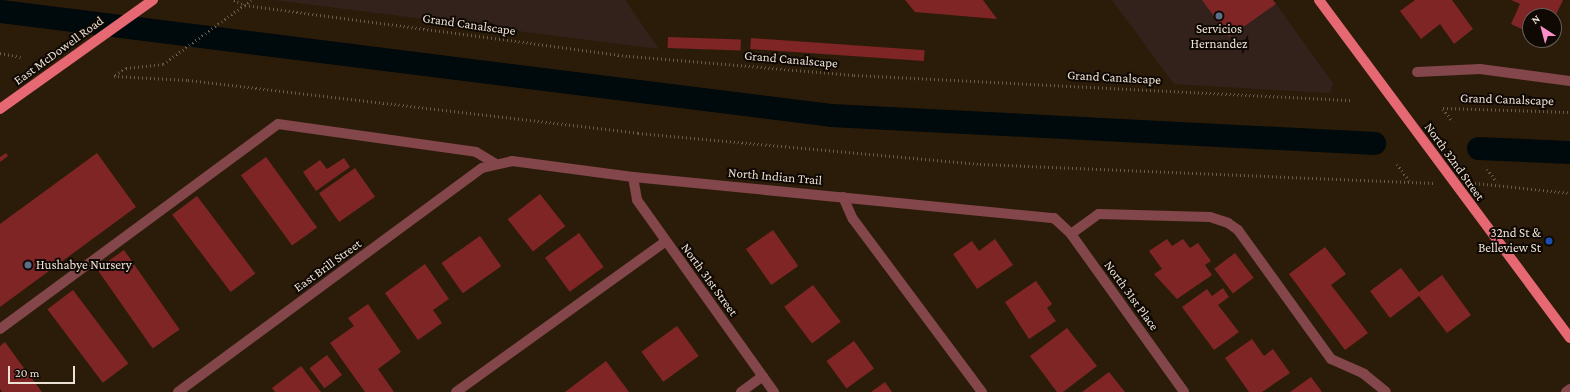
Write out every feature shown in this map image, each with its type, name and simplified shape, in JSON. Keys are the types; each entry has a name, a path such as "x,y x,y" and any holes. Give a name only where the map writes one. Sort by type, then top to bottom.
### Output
{"main road":[{"name":"East McDowell Road","path":"0,109 153,0"},
{"name":"North 32nd Street","path":"1321,1 1399,110 1570,338"}],"street":[{"path":"1417,72 1480,69 1570,81"},
{"path":"0,330 278,124 476,152 494,163"},
{"name":"North Indian Trail","path":"494,163 512,161 633,177 1054,218"},
{"name":"East Brill Street","path":"178,392 482,168 494,163"},
{"name":"North 31st Street","path":"633,177 637,200 665,242 774,392"},
{"path":"843,197 853,220 982,392"},
{"path":"1071,234 1099,214 1210,218 1228,223 1238,230 1331,359 1364,374 1386,392"},
{"name":"North 31st Place","path":"1054,218 1071,234 1184,392"},
{"path":"456,392 665,242"},
{"path":"741,392 763,376"},
{"path":"1566,392 1570,389"}],"path":[{"name":"Grand Canalscape","path":"234,0 245,5 629,56 830,73 1351,100"},
{"path":"251,0 163,64 126,68 114,76 188,80 638,133 980,164 1410,182 1397,164"},
{"path":"0,53 21,57"},
{"name":"Grand Canalscape","path":"1453,122 1443,108 1570,112"},
{"path":"1487,169 1497,183 1570,193"}],"shaded area":[{"path":"274,0 625,0 659,49"},
{"path":"1112,0 1273,0 1333,83 1330,93 1174,84"}],"building":[{"path":"905,0 983,0 997,19 915,12"},
{"path":"1202,0 1273,0 1276,4 1229,37"},
{"path":"1415,0 1452,0 1473,29 1454,44 1440,24 1421,39 1400,11"},
{"path":"1511,0 1563,0 1559,8 1522,8 1522,29 1511,24 1520,4"},
{"path":"668,37 741,40 741,51 668,48"},
{"path":"751,38 925,50 924,61 750,49"},
{"path":"6,153 8,156 0,162 0,157"},
{"name":"Hushabye Nursery","path":"97,153 136,207 0,307 0,224"},
{"path":"266,157 317,227 292,246 241,175"},
{"path":"344,158 350,167 316,191 303,172 320,160 327,169"},
{"path":"355,168 375,197 339,222 319,193"},
{"path":"540,194 565,226 533,252 508,219"},
{"path":"197,196 255,273 231,292 172,215"},
{"path":"773,230 798,266 771,285 746,249"},
{"path":"579,233 604,267 570,292 545,258"},
{"path":"480,236 501,266 463,293 441,263"},
{"path":"995,239 1013,265 977,289 953,254 972,241 979,251"},
{"path":"1167,239 1172,246 1183,239 1190,248 1198,243 1211,261 1205,265 1212,275 1177,299 1154,274 1162,269 1149,251"},
{"path":"1325,247 1346,274 1331,285 1368,333 1345,350 1289,274"},
{"path":"124,250 180,329 153,348 97,269"},
{"path":"1235,253 1254,278 1233,293 1214,269"},
{"path":"425,264 449,299 433,310 442,323 418,340 385,293"},
{"path":"1401,268 1419,292 1442,275 1471,315 1447,333 1419,296 1390,318 1370,291"},
{"path":"1036,281 1052,304 1047,308 1056,321 1029,339 1005,302"},
{"path":"813,285 841,322 812,343 784,307"},
{"path":"1223,288 1229,297 1218,305 1239,332 1214,350 1182,307 1207,289 1212,296"},
{"path":"73,290 128,363 103,383 47,309"},
{"path":"368,304 401,352 378,369 394,392 365,392 330,343 354,326 348,318"},
{"path":"677,326 699,356 663,382 641,352"},
{"path":"1067,328 1097,366 1063,392 1057,392 1030,356"},
{"path":"1252,339 1264,356 1273,349 1290,373 1262,392 1249,392 1225,358"},
{"path":"854,341 874,369 846,388 826,361"},
{"path":"5,342 42,392 2,392 0,389 0,346"},
{"path":"327,355 342,375 324,388 309,368"},
{"path":"606,361 629,392 565,392"},
{"path":"301,366 321,392 275,392 272,388"},
{"path":"1109,372 1125,392 1082,392"},
{"path":"1311,377 1322,392 1290,392"},
{"path":"885,382 892,392 871,392"}],"waterway":[{"path":"0,11 831,115 1374,143"},
{"path":"1478,148 1570,152"}],"place":[{"name":"Servicios Hernandez","path":"1219,16"},
{"name":"32nd St & Belleview St","path":"1549,241"},
{"name":"Hushabye Nursery","path":"28,265"}]}
